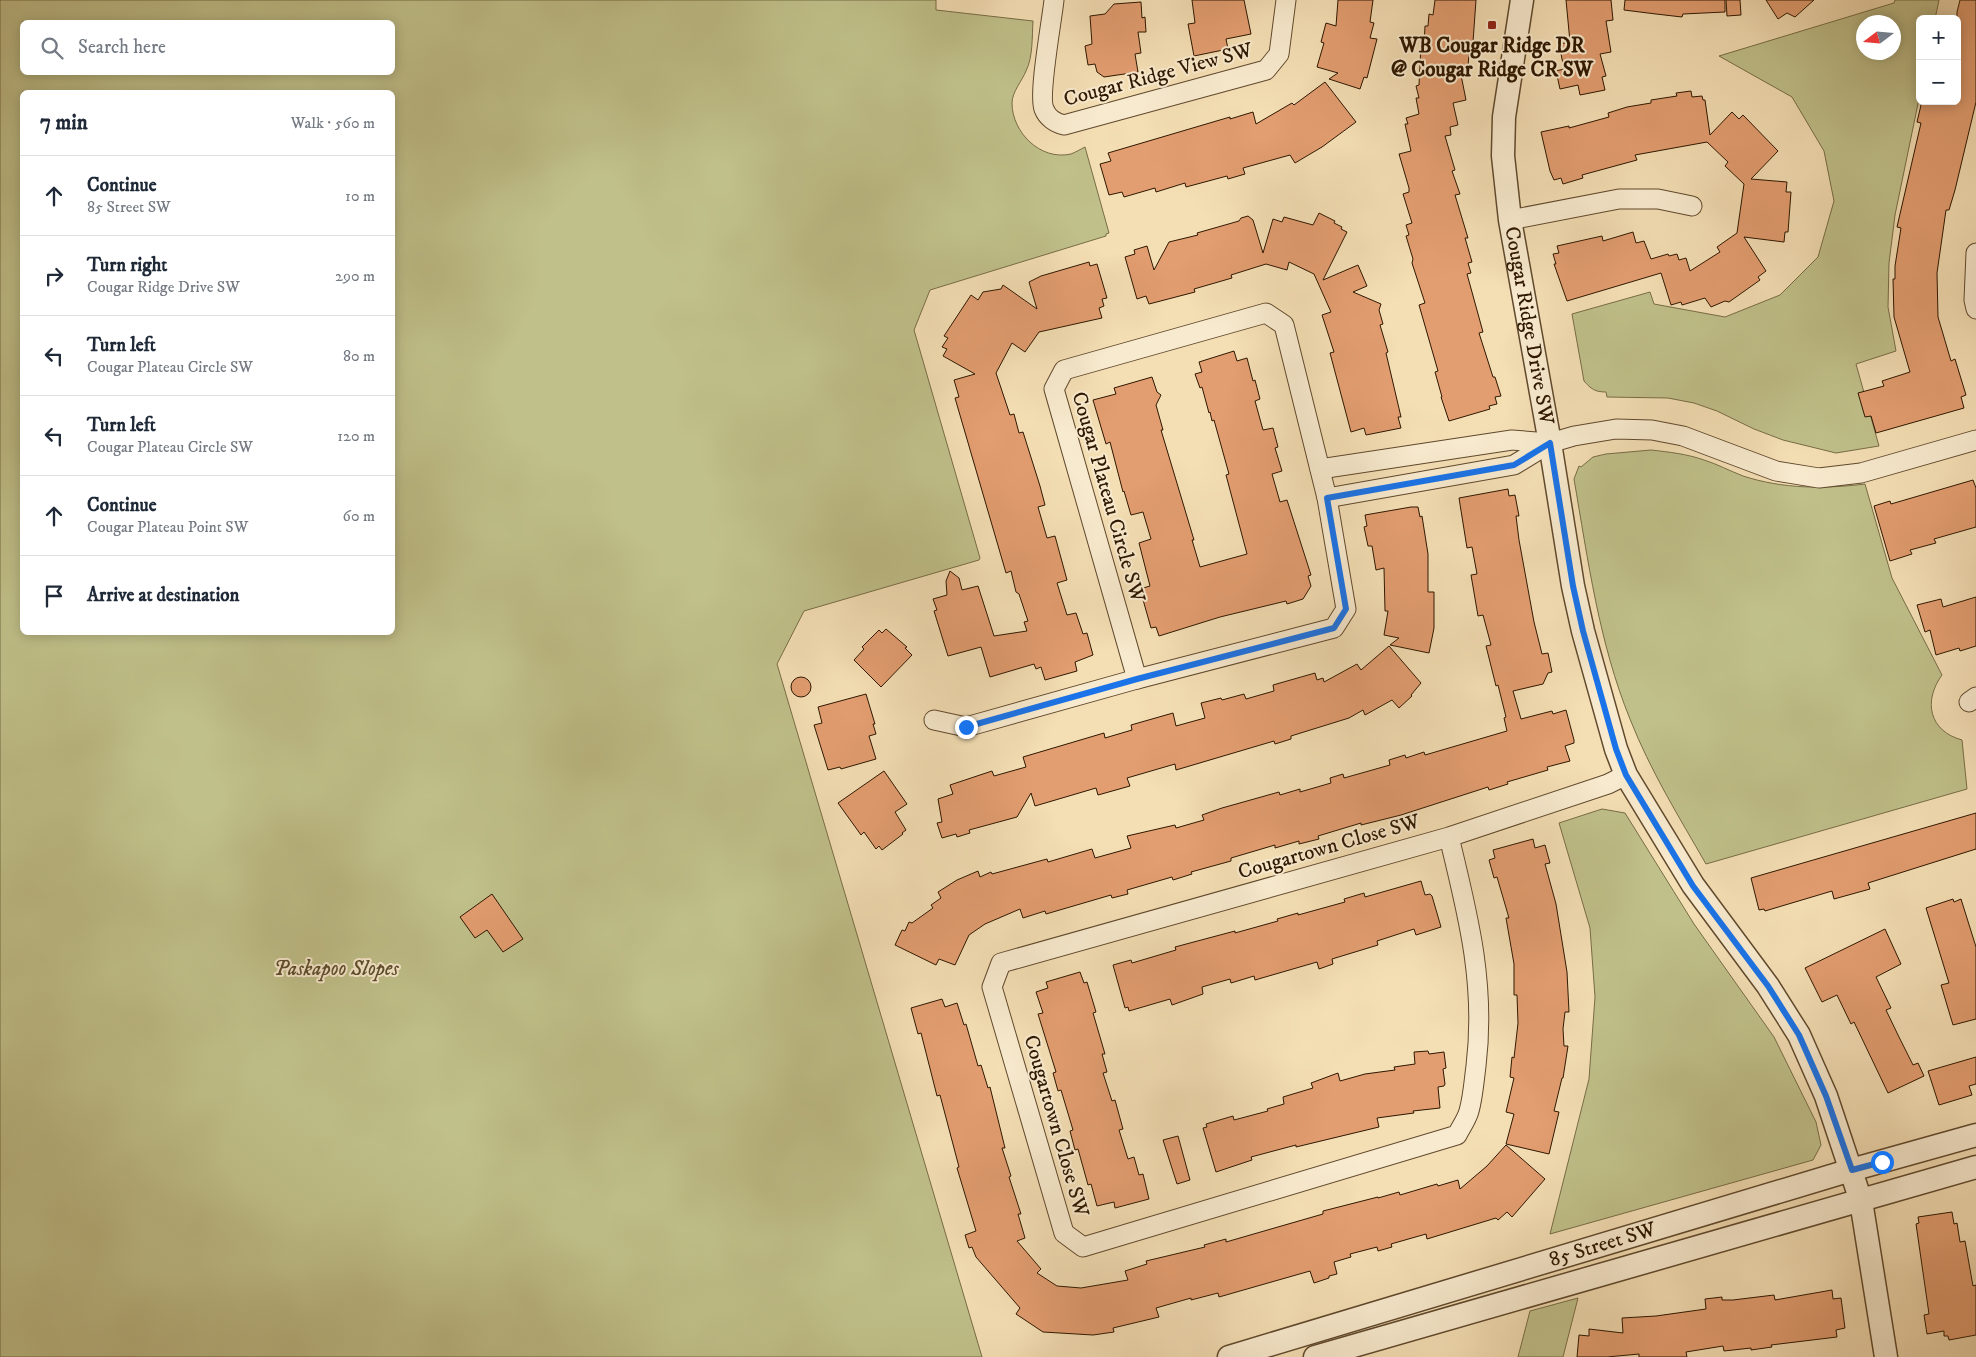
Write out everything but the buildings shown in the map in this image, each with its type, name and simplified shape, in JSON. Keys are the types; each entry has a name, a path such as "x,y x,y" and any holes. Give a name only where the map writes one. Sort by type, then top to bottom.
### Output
{"street":[{"name":"Cougar Ridge View SW","path":"1054,0 1041,99 1047,116 1054,122 1064,125 1266,70 1279,54 1286,0"},
{"name":"Cougar Ridge Drive SW","path":"1522,0 1504,116 1503,156 1510,220 1550,443 1573,586 1583,631 1616,749 1626,775 1693,886 1768,986 1799,1035 1826,1096 1861,1201 1886,1357"},
{"path":"1510,220 1618,199 1658,200 1692,206"},
{"path":"1976,252 1974,300 1976,309"},
{"name":"Cougar Plateau Circle SW","path":"1266,313 1284,325 1327,498 1346,609 1334,628 1137,679 1054,389 1064,370 1266,313"},
{"path":"1327,498 1514,465 1550,443 1574,436 1616,429 1652,430 1683,436 1776,471 1818,478 1861,473 1976,440"},
{"path":"1320,469 1512,440 1550,443"},
{"path":"934,720 966,727 1137,679"},
{"name":"Cougartown Close SW","path":"1449,837 1474,943 1478,998 1478,1046 1472,1094 1469,1113 1457,1135 1083,1247 1064,1233 992,987 1001,963 1449,837 1608,784 1626,775"},
{"name":"85 Street SW","path":"1229,1357 1852,1170 1976,1135"},
{"name":"85 Street SW","path":"1315,1357 1563,1284 1976,1168"}],"green space":[{"name":"Paskapoo Slopes","path":"0,0 936,0 936,10 1033,21 1030,60 1012,99 1013,114 1022,134 1039,149 1060,155 1071,154 1085,147 1109,233 1106,236 930,290 914,330 980,558 979,560 804,611 777,664 982,1357 0,1357"},
{"path":"1895,0 1939,0 1936,15 1916,15 1916,105 1918,105 1895,215 1889,263 1888,307 1896,351 1856,364 1879,446 1836,453 1783,440 1694,403 1668,398 1607,397 1606,392 1596,391 1584,381 1572,314 1650,292 1654,304 1725,317 1780,295 1818,257 1834,201 1824,151 1792,97 1719,56 1894,3"},
{"path":"1651,450 1698,458 1743,476 1788,486 1834,487 1865,484 1892,578 1942,675 1932,695 1931,705 1936,722 1942,730 1962,740 1967,789 1706,864 1665,793 1647,757 1619,690 1602,631 1574,479 1579,466 1581,467 1593,457"},
{"path":"1602,809 1625,813 1694,924 1774,1037 1816,1122 1821,1145 1813,1160 1550,1234 1589,1079 1595,997 1590,928 1559,823"},
{"path":"1578,1298 1563,1357 1518,1357 1530,1311"}],"place":[{"name":"WB Cougar Ridge DR @ Cougar Ridge CR SW","path":"1492,25"}],"route":[{"path":"966,727 1137,679 1334,628 1346,609 1327,498 1514,465 1550,443 1573,586 1583,631 1616,749 1626,775 1693,886 1725,926 1768,986 1799,1035 1826,1096 1852,1170 1882,1162"}]}
